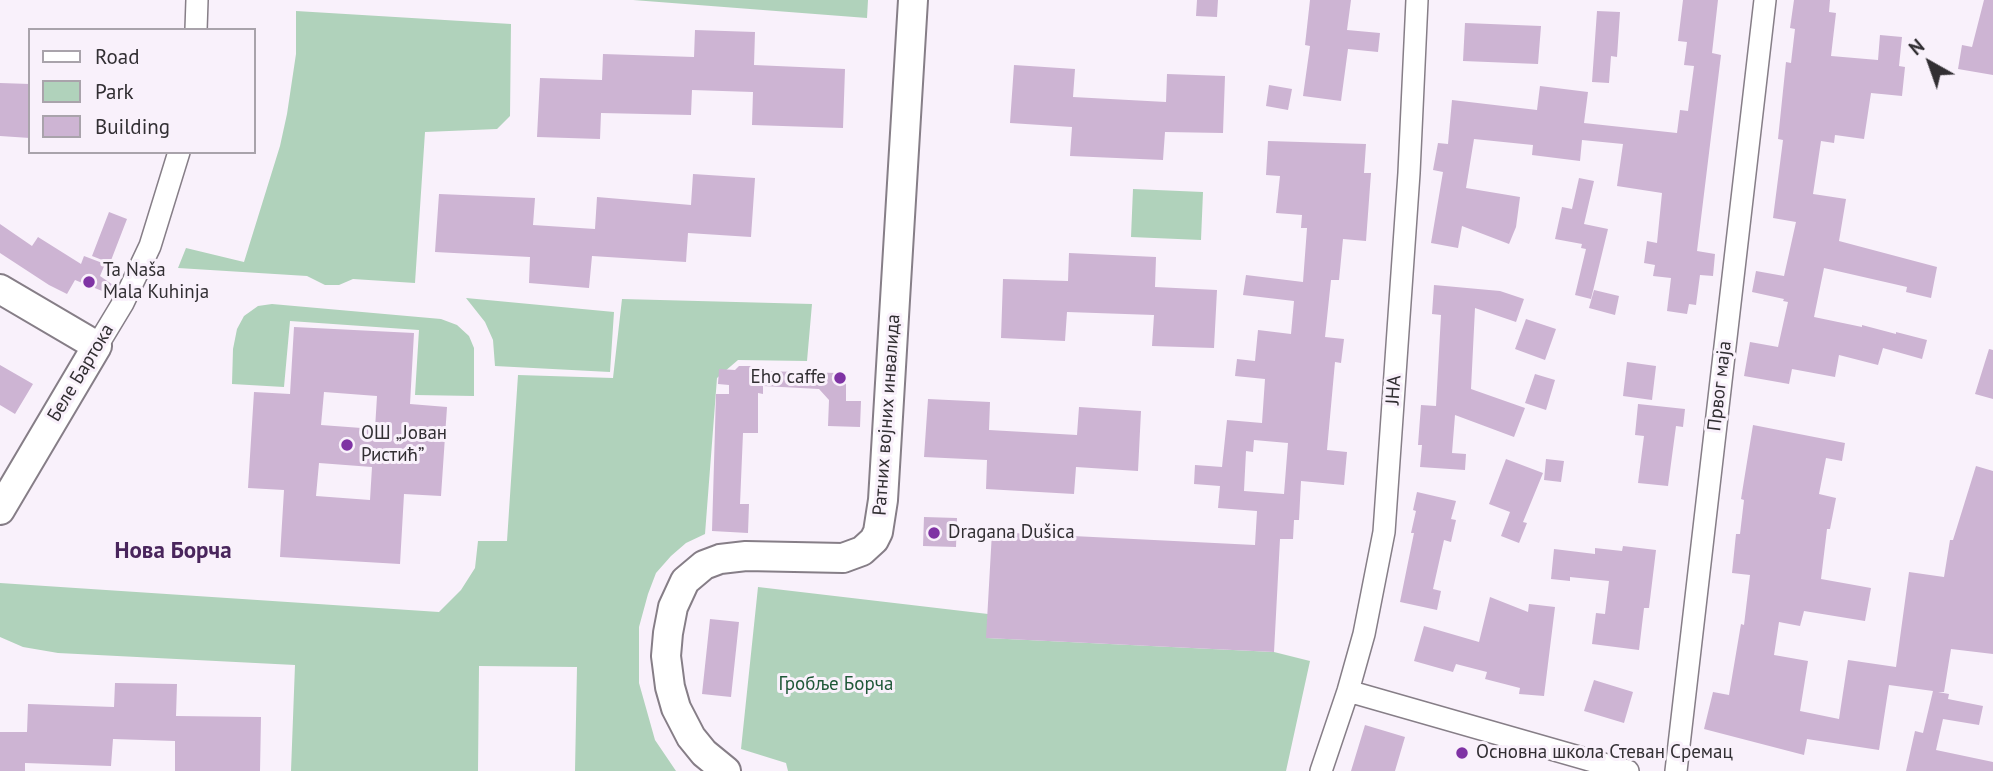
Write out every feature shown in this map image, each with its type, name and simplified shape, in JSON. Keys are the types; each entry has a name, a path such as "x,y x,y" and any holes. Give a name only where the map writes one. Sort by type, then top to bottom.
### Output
{"street":[{"path":"196,28 197,0"},
{"name":"Ратних војних инвалида","path":"726,771 704,754 691,737 676,708 670,687 666,656 668,633 673,607 685,581 704,565 720,559 746,556 843,558 862,551 874,540 878,531 883,500 913,0"},
{"name":"ЈНА","path":"1321,771 1348,691 1367,621 1384,532 1409,173 1417,0"},
{"name":"Првог маја","path":"1676,771 1765,0"},
{"name":"Беле Бартока","path":"0,510 128,293 150,246 178,154"},
{"path":"0,289 97,346"},
{"path":"1348,691 1628,771"}],"green space":[{"path":"633,0 868,0 867,18"},
{"path":"296,11 511,24 510,116 497,129 425,132 415,283 353,279 339,285 325,285 307,276 178,268 186,248 244,262 280,146 287,114 296,54"},
{"path":"1133,189 1203,192 1201,240 1131,237"},
{"path":"466,298 614,312 610,372 495,366 493,340 485,322"},
{"path":"622,299 812,304 807,361 738,360 717,378 705,534 686,543 671,556 656,573 648,594 639,627 639,683 655,740 676,771 575,771 577,667 479,666 478,771 291,771 295,665 58,653 23,647 0,637 0,583 439,612 461,590 475,568 478,541 507,541 518,375 613,378"},
{"path":"272,304 441,319 457,325 469,336 474,348 474,396 415,395 419,330 290,321 284,387 232,384 233,349 237,329 244,316 258,306"},
{"name":"Гробље Борча","path":"758,587 988,614 987,638 1274,652 1310,661 1286,771 788,771 786,763 741,749"}],"building":[{"path":"1197,0 1218,0 1217,17 1196,16"},
{"path":"1310,0 1351,0 1347,30 1380,33 1378,52 1348,49 1341,101 1303,96 1310,46 1305,45"},
{"path":"1683,0 1718,0 1712,53 1721,55 1697,251 1715,254 1713,276 1700,275 1696,305 1689,304 1687,314 1667,311 1671,278 1653,276 1655,265 1644,263 1647,241 1657,243 1662,193 1617,186 1623,144 1582,140 1580,161 1532,155 1533,145 1474,139 1466,188 1520,197 1516,227 1509,244 1462,226 1458,248 1431,243 1443,172 1433,170 1438,143 1448,144 1452,100 1537,110 1540,86 1588,92 1584,123 1677,133 1680,110 1688,111 1694,66 1684,65 1687,42 1678,41"},
{"path":"1794,0 1830,0 1829,12 1836,13 1831,56 1878,60 1880,35 1902,37 1899,66 1905,67 1902,96 1871,93 1864,139 1835,135 1834,143 1821,141 1813,194 1846,199 1839,241 1937,267 1931,298 1906,292 1907,287 1824,268 1814,317 1927,340 1922,359 1883,348 1878,365 1839,355 1835,377 1792,369 1789,384 1744,376 1750,342 1778,347 1788,302 1752,292 1756,271 1784,276 1796,222 1773,218 1783,140 1778,139 1786,62 1791,63 1795,29 1790,28"},
{"path":"1984,0 1993,0 1993,75 1958,69 1962,45 1972,47"},
{"path":"1597,11 1620,12 1617,57 1611,56 1609,83 1592,82"},
{"path":"1465,23 1541,26 1538,64 1463,61"},
{"path":"695,30 755,32 754,65 845,69 843,128 752,125 753,92 692,90 691,115 601,113 600,139 537,137 540,78 602,80 603,54 694,57"},
{"path":"1014,65 1075,69 1073,97 1166,102 1167,74 1225,76 1223,133 1165,132 1163,160 1070,156 1072,127 1010,123"},
{"path":"0,83 28,84 28,138 0,136"},
{"path":"1269,85 1292,89 1288,110 1266,106"},
{"path":"1268,141 1366,144 1364,173 1371,173 1366,241 1343,239 1339,280 1331,280 1325,337 1344,339 1341,363 1335,362 1327,450 1347,452 1344,485 1301,481 1299,520 1294,520 1293,539 1280,539 1274,652 986,638 992,532 1255,545 1257,511 1218,508 1220,486 1194,484 1195,465 1222,467 1227,420 1262,423 1265,379 1235,376 1237,359 1255,361 1258,330 1291,334 1294,301 1243,295 1246,275 1303,282 1307,228 1301,228 1302,215 1276,213 1280,176 1266,175","holes":["1254,440 1288,443 1284,494 1244,491 1246,451 1253,452"]},
{"path":"693,174 755,178 751,237 688,233 686,262 592,256 589,288 529,283 530,257 435,252 439,194 535,198 533,225 595,229 597,197 691,205"},
{"path":"1579,178 1594,181 1584,224 1608,229 1591,299 1575,295 1586,249 1581,248 1582,244 1555,239 1562,207 1572,209"},
{"path":"109,212 127,219 110,263 92,256"},
{"path":"0,224 32,246 38,237 81,264 84,256 105,264 100,276 116,287 112,295 75,280 67,294 49,285 0,253"},
{"path":"1069,253 1156,257 1155,287 1217,290 1214,348 1152,346 1154,315 1067,312 1065,341 1001,338 1003,279 1068,281"},
{"path":"1434,285 1500,291 1524,299 1516,322 1475,308 1471,389 1525,408 1514,437 1455,415 1452,453 1466,454 1465,470 1420,467 1422,445 1418,445 1421,405 1436,406 1441,315 1432,314"},
{"path":"1594,290 1619,296 1615,315 1589,308"},
{"path":"1526,319 1556,329 1545,360 1515,349"},
{"path":"294,327 414,333 410,404 447,407 441,496 404,494 400,564 280,557 284,490 248,488 254,392 290,394","holes":["324,392 377,396 375,429 321,425","319,463 372,467 370,500 316,496"]},
{"path":"1989,349 1993,350 1993,399 1975,394"},
{"path":"1627,362 1656,366 1652,400 1623,396"},
{"path":"0,365 33,384 15,414 0,405"},
{"path":"739,366 763,366 763,371 837,373 846,382 846,401 861,401 860,427 828,426 829,400 819,389 763,386 763,394 758,393 758,433 743,433 740,504 749,504 748,533 712,531 716,394 729,394 729,385 718,384 719,369 735,370"},
{"path":"1535,374 1555,380 1546,410 1525,403"},
{"path":"928,399 990,402 989,430 1077,435 1079,407 1141,411 1138,471 1076,467 1074,494 986,489 987,460 924,457"},
{"path":"1638,404 1685,409 1683,427 1676,426 1668,486 1638,483 1644,436 1635,435"},
{"path":"1753,425 1845,443 1842,461 1826,458 1819,494 1836,498 1830,529 1827,529 1821,579 1871,588 1865,621 1804,611 1800,626 1779,622 1774,655 1808,661 1800,711 1839,719 1848,660 1896,667 1909,572 1944,577 1950,540 1953,540 1976,466 1993,471 1993,654 1951,649 1944,692 1938,692 1949,694 1948,699 1983,706 1979,725 1943,719 1936,750 1993,762 1993,771 1906,771 1915,731 1923,733 1933,691 1889,685 1879,750 1807,739 1804,755 1704,729 1713,692 1729,695 1741,624 1744,625 1750,575 1732,573 1736,534 1740,534 1744,500 1741,499"},
{"path":"1506,459 1543,473 1523,522 1527,523 1519,543 1501,536 1510,512 1489,504"},
{"path":"1546,459 1564,461 1561,482 1544,480"},
{"path":"1417,492 1456,501 1451,519 1456,520 1451,542 1444,540 1433,589 1441,591 1437,610 1400,602 1414,533 1411,533"},
{"path":"924,517 957,518 956,547 923,546"},
{"path":"1623,546 1656,550 1649,608 1644,608 1639,650 1592,644 1596,613 1605,614 1609,581 1570,577 1570,581 1551,579 1554,549 1595,554 1595,548 1622,551"},
{"path":"1490,597 1528,612 1529,604 1555,607 1544,696 1519,694 1520,688 1485,679 1487,672 1456,664 1453,672 1414,661 1424,626 1479,642"},
{"path":"710,619 739,622 731,697 702,694"},
{"path":"1594,680 1633,692 1624,723 1584,711"},
{"path":"115,683 177,684 176,716 261,717 260,771 175,771 175,741 113,739 111,766 25,763 25,771 0,771 0,732 27,732 28,704 114,707"},
{"path":"1365,725 1405,737 1395,771 1351,771"}],"place":[{"name":"Ta Naša Mala Kuhinja","path":"89,282"},
{"name":"Eho caffe","path":"840,378"},
{"name":"ОШ „Јован Ристић”","path":"347,445"},
{"name":"Dragana Dušica","path":"934,533"},
{"name":"Основна школа Стеван Сремац","path":"1462,753"}],"district":[{"name":"Нова Борча","path":"173,551"}]}
